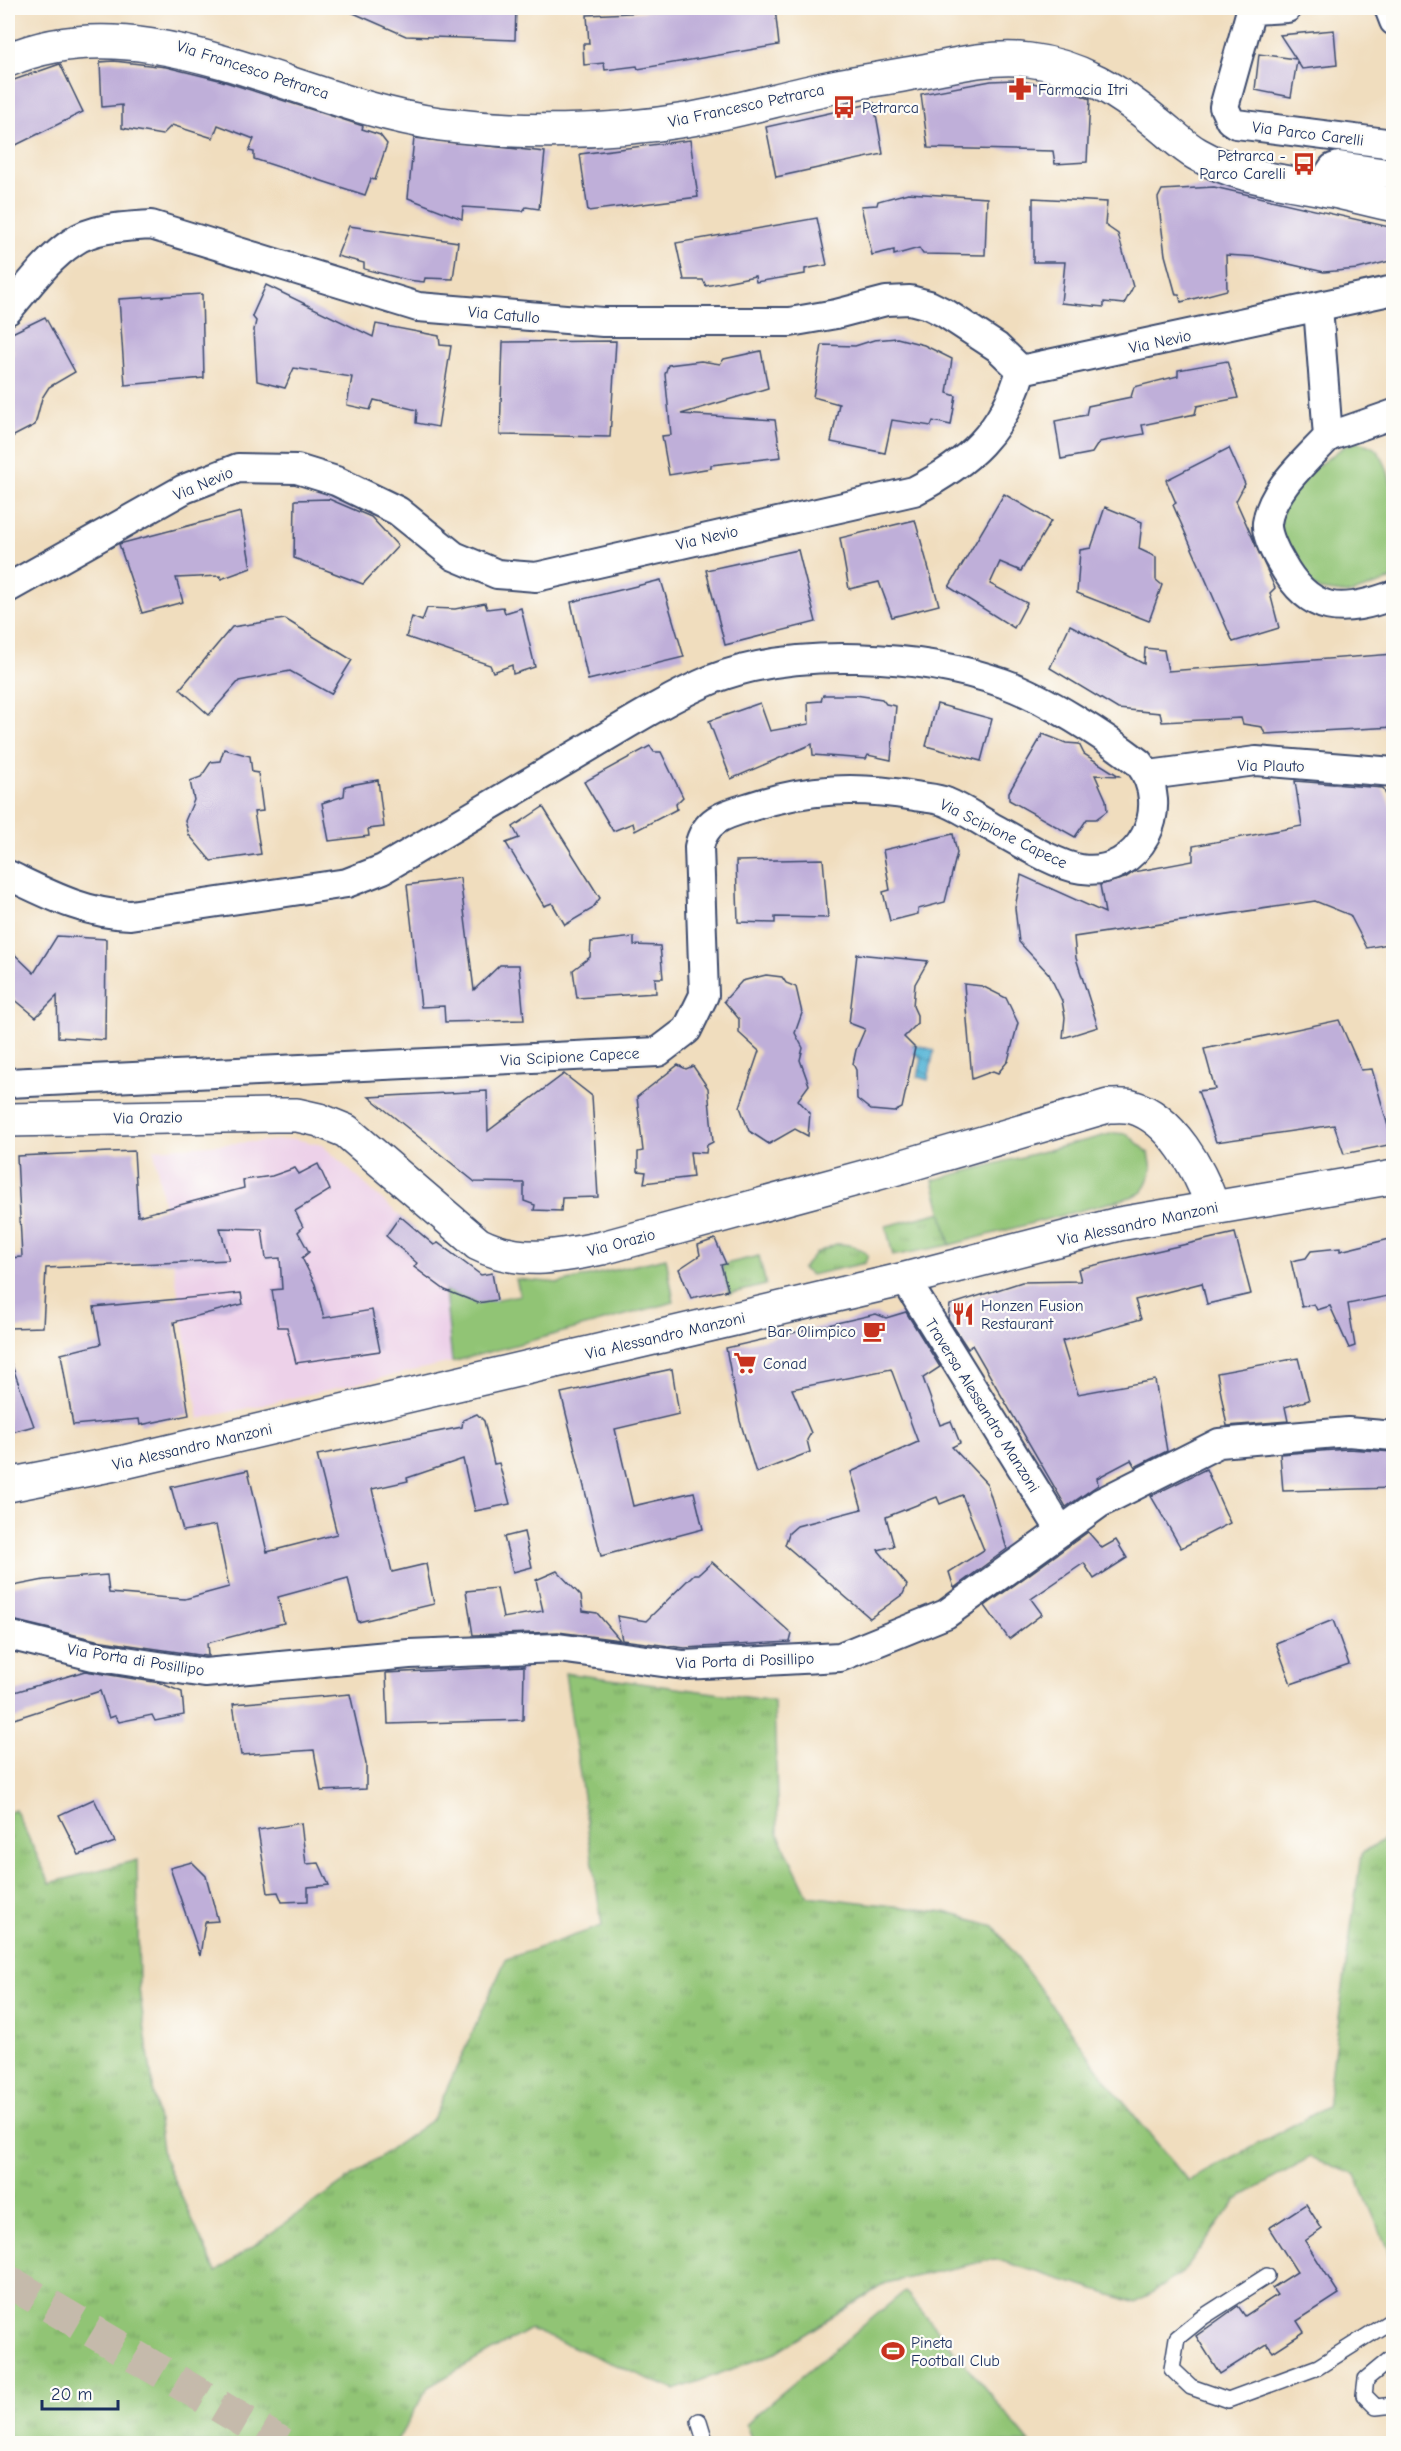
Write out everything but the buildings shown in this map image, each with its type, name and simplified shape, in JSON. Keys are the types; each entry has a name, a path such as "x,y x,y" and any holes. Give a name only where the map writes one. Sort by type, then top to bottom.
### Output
{"street":[{"name":"Via Parco Carelli","path":"1287,8 1253,10 1250,15 1224,107 1230,120 1236,124 1394,144"},
{"path":"1389,8 1394,21"},
{"name":"Via Francesco Petrarca","path":"8,60 20,53 78,35 146,36 224,57 384,112 448,124 492,128 562,129 602,129 686,120 834,87 952,64 992,60 1028,60 1063,67 1097,80 1128,98 1196,153 1225,166 1394,205"},
{"name":"Via Parco Carelli","path":"1329,190 1329,174 1333,168 1339,166 1394,174"},
{"name":"Via Catullo","path":"8,310 52,260 74,241 112,228 151,225 418,307 603,322 790,322 836,314 886,301 910,300 929,305 945,313 997,347 1021,370"},
{"name":"Via Nevio","path":"8,588 184,489 238,468 297,469 336,481 398,511 454,555 497,574 536,577 914,491 949,472 985,442 1007,408 1021,370 1394,290"},
{"path":"1318,307 1328,437"},
{"path":"1393,418 1328,437 1277,497 1267,524 1275,552 1291,581 1307,596 1326,605 1361,607 1394,595"},
{"path":"8,875 75,906 110,915 130,915 347,883 383,868 641,716 714,679 770,665 836,657 936,665 1004,684 1052,707 1127,753 1149,775"},
{"name":"Via Plauto","path":"1149,775 1256,761 1394,772"},
{"name":"Via Scipione Capece","path":"8,1083 658,1052 687,1030 704,995 699,847 702,833 713,821 790,794 848,789 895,793 945,801 1031,848 1071,866 1081,869 1101,869 1137,849 1152,822 1156,802 1149,775"},
{"name":"Via Orazio","path":"8,1120 297,1115 319,1120 346,1131 477,1244 498,1254 529,1257 557,1257 602,1248 897,1168 1108,1106 1132,1107 1159,1121 1191,1158 1213,1207"},
{"name":"Via Alessandro Manzoni","path":"8,1485 120,1463 905,1279 1119,1224 1394,1177"},
{"name":"Traversa Alessandro Manzoni","path":"905,1279 1061,1531"},
{"name":"Via Porta di Posillipo","path":"8,1635 93,1656 205,1673 409,1654 558,1648 684,1665 840,1657 946,1614 1100,1503 1219,1443 1348,1432 1394,1436"}],"lane":[{"path":"1267,2276 1203,2317 1177,2338 1172,2368 1191,2388 1228,2400 1260,2390 1318,2367 1394,2319"},
{"path":"1394,2356 1366,2379 1364,2395 1376,2408 1394,2405"},
{"path":"699,2421 706,2444"}],"shaded area":[{"path":"295,1139 322,1145 400,1216 386,1236 417,1263 415,1267 445,1290 452,1362 199,1419 154,1149"}],"green space":[{"path":"1356,442 1374,448 1383,459 1388,473 1394,509 1393,579 1350,594 1320,590 1301,578 1279,537 1284,498 1309,472 1345,446"},
{"path":"1114,1133 1127,1134 1149,1153 1152,1169 1143,1192 950,1245 933,1180"},
{"path":"942,1212 950,1245 893,1256 886,1226"},
{"path":"836,1244 861,1249 868,1255 865,1263 811,1275 802,1269 816,1253"},
{"path":"759,1256 766,1285 729,1294 721,1265"},
{"path":"666,1258 674,1302 452,1362 445,1290 478,1303 520,1295 516,1279 559,1283"},
{"path":"565,1673 774,1701 778,1833 808,1896 945,1912 994,1926 1116,2093 1188,2181 1327,2107 1361,1854 1393,1833 1393,2262 1356,2175 1310,2157 1235,2201 1182,2273 1136,2303 995,2259 886,2283 778,2352 675,2390 530,2329 428,2387 396,2443 8,2443 8,1814 15,1809 50,1883 137,1860 139,1989 163,2156 216,2272 433,2119 506,1959 602,1926"},
{"name":"Pineta Football Club","path":"905,2291 1030,2443 753,2443 746,2425 760,2411"}],"water":[{"path":"913,1044 934,1050 928,1080 918,1077 922,1058 911,1051"}],"tunnel":[{"path":"8,2281 283,2444"}],"place":[{"name":"Farmacia Itri","path":"1020,89"},
{"name":"Petrarca","path":"844,107"},
{"name":"Petrarca - Parco Carelli","path":"1304,164"},
{"name":"Honzen Fusion Restaurant","path":"963,1314"},
{"name":"Bar Olimpico","path":"874,1331"},
{"name":"Conad","path":"745,1363"},
{"name":"Pineta Football Club","path":"893,2351"}]}
